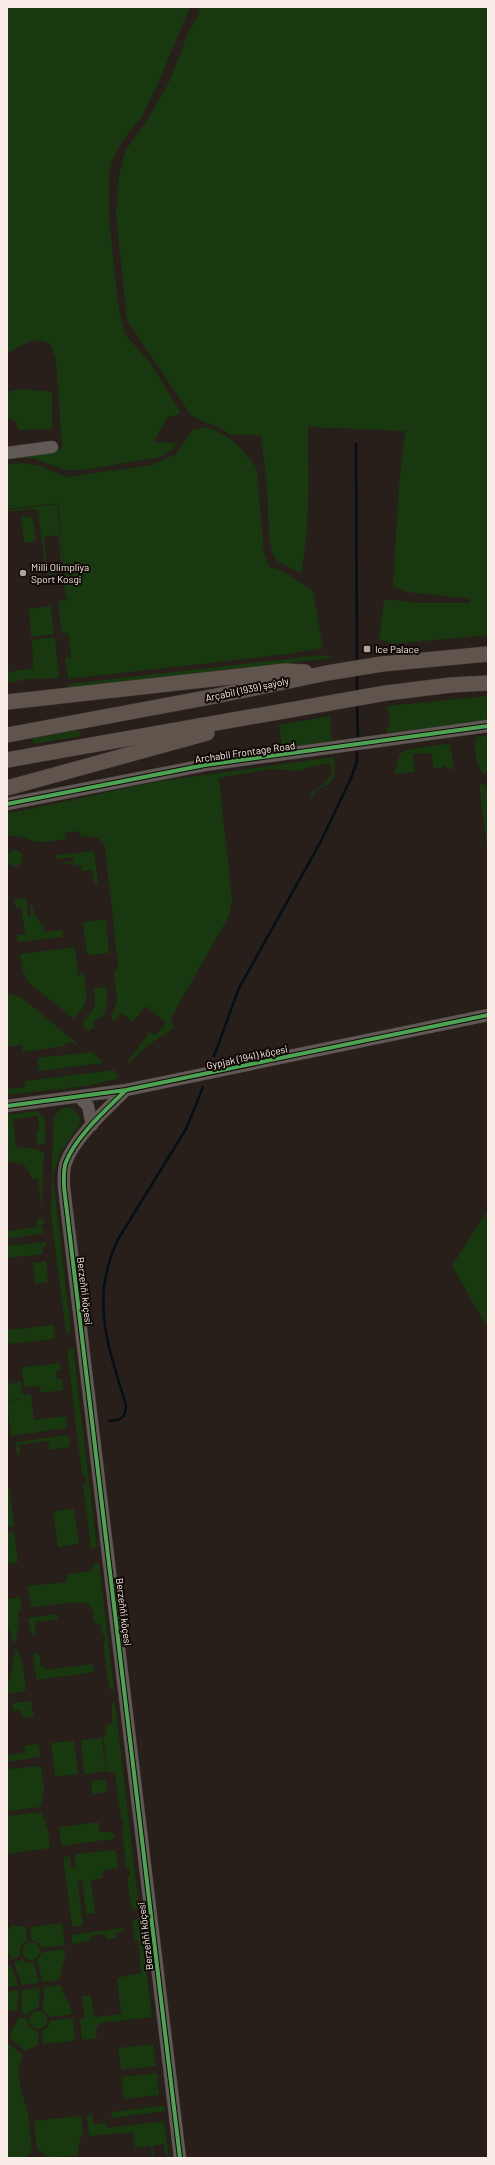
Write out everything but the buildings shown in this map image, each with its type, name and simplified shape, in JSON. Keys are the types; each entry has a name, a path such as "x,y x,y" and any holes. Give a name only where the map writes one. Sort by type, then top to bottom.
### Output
{"main road":[{"name":"Arçabil (1939) şaýoly","path":"7,735 208,698 325,673 382,664 488,654"},
{"path":"7,702 285,671 325,673"},
{"path":"7,760 386,693 451,685 488,683"},
{"path":"7,788 222,729 327,703"}],"street":[{"path":"7,453 52,447"},
{"name":"Archabil Frontage Road","path":"7,804 205,765 488,726"},
{"name":"Gypjak (1941) köçesi","path":"7,1106 126,1090 488,1015"},
{"name":"Berzeňňi köçesi","path":"126,1090 92,1126 71,1152 66,1162 64,1177 65,1196 180,2158"},
{"path":"79,1097 88,1106 92,1126"}],"green space":[{"path":"7,7 190,7 160,79 142,117 121,143 112,161 109,174 109,217 118,305 125,334 151,364 181,413 167,418 154,442 175,443 180,439 172,449 161,457 84,470 65,470 32,458 7,459 7,456 57,450 62,448 56,360 51,345 39,340 28,342 7,354"},
{"path":"200,7 488,7 488,635 393,644 379,639 384,599 419,603 470,603 470,599 406,592 393,586 399,484 405,431 308,427 308,519 301,573 278,562 273,555 269,539 267,488 261,435 230,435 221,428 191,415 127,321 116,215 119,174 126,150 147,120 169,82 190,28 198,16"},
{"path":"23,389 52,392 52,429 19,430 16,422 7,418 7,398 10,391"},
{"path":"205,427 213,429 228,437 247,455 257,469 264,552 269,567 281,570 313,590 323,648 288,654 68,679 65,658 71,657 68,633 62,634 58,601 68,600 58,503 7,509 7,464 26,463 43,467 67,477 152,465 176,454 192,430"},
{"path":"57,504 68,599 66,599 62,573 46,575 38,511 32,509 7,512 7,510","holes":["58,535 62,565 47,567 44,537"]},
{"path":"21,516 30,517 33,519 36,541 24,543"},
{"path":"51,606 54,634 31,637 29,609"},
{"path":"55,637 59,678 28,679 9,683 7,675 9,672 33,668 32,640"},
{"path":"323,655 333,658 68,688 68,684"},
{"path":"488,696 488,720 387,733 386,728 390,727 388,706"},
{"path":"330,716 332,741 282,748 279,725"},
{"path":"79,730 80,736 33,744 32,738"},
{"path":"488,735 488,772 483,775 476,757 475,742 476,737"},
{"path":"447,744 450,745 454,768 450,770 445,765 441,768 434,769 431,753 413,754 415,772 394,774 400,754 405,750"},
{"path":"334,757 334,769 331,782 315,792 311,799 311,793 330,777 331,768 329,763 297,771 272,769 219,778 232,900 229,916 171,1018 174,1028 148,1045 129,1063 127,1062 150,1032 155,1036 166,1023 146,1006 133,1022 122,1013 114,1022 111,1019 117,1001 114,973 118,966 105,846 98,838 81,837 80,831 65,833 66,839 44,842 37,842 16,836 7,836 7,814 154,782"},
{"path":"479,782 488,787 488,859"},
{"path":"15,850 22,855 23,858 18,865 15,866 8,861 7,858 12,851"},
{"path":"94,851 98,883 94,883 92,870 82,871 81,865 75,866 75,863 64,864 64,862 75,861 74,857 56,859 56,855"},
{"path":"26,898 28,916 31,916 30,904 32,904 34,914 36,914 37,919 39,918 40,924 43,923 44,932 62,930 63,937 18,942 17,935 25,934 21,907 15,907 14,899"},
{"path":"106,919 109,953 87,955 83,922"},
{"path":"75,947 78,975 84,974 86,998 83,1007 74,1019 28,982 23,973 20,954"},
{"path":"107,987 107,1006 102,1018 99,1017 93,1024 96,1026 89,1031 83,1026 83,1023 95,1006 94,988"},
{"path":"7,993 22,998 78,1044 75,1046 74,1042 65,1043 65,1046 23,1052 22,1045 7,1047"},
{"path":"91,1052 102,1061 102,1063 39,1071 37,1058"},
{"path":"114,1070 118,1076 116,1079 88,1086 7,1095 7,1089 25,1087 25,1081"},
{"path":"65,1107 73,1108 80,1118 79,1126 60,1153 53,1177 71,1332 66,1334 51,1216 53,1121 58,1111"},
{"path":"37,1111 45,1119 45,1144 37,1145 36,1131 39,1130 38,1116 13,1119 16,1147 30,1148 44,1152 42,1205 38,1178 32,1179 27,1168 22,1164 7,1161 7,1115"},
{"path":"488,1209 488,1329 452,1266"},
{"path":"41,1218 44,1221 44,1224 41,1224 42,1231 45,1231 44,1233 7,1239 7,1228 8,1231 37,1227 37,1219"},
{"path":"45,1242 47,1247 42,1247 43,1254 7,1258 7,1246"},
{"path":"46,1261 48,1282 35,1284 33,1263"},
{"path":"54,1325 55,1339 7,1344 7,1330"},
{"path":"73,1348 97,1548 91,1548 83,1484 86,1484 85,1474 82,1475 67,1350"},
{"path":"60,1363 61,1370 56,1371 57,1379 62,1379 63,1390 41,1393 40,1386 24,1387 23,1367"},
{"path":"21,1382 23,1395 31,1394 34,1420 66,1416 67,1428 11,1436 7,1401 24,1399 7,1400 7,1384"},
{"path":"65,1435 70,1438 69,1447 50,1450 48,1441 19,1445 20,1454 17,1455 15,1444 17,1442"},
{"path":"7,1489 10,1489 14,1526 7,1527"},
{"path":"74,1509 79,1544 58,1547 53,1511"},
{"path":"14,1532 18,1562 7,1564 7,1533"},
{"path":"94,1563 99,1563 114,1690 109,1689 103,1642 105,1642 104,1634 102,1634 101,1625 94,1622 93,1612 89,1604 81,1602 31,1607 28,1586 67,1582 67,1574 92,1571"},
{"path":"20,1597 21,1610 18,1613 19,1625 16,1641 13,1642 7,1623 7,1599"},
{"path":"57,1614 58,1619 35,1622 36,1635 31,1634 28,1618"},
{"path":"17,1649 23,1664 26,1689 24,1691 7,1694 14,1650"},
{"path":"39,1652 41,1667 44,1666 44,1670 93,1664 94,1672 36,1680 33,1655"},
{"path":"31,1701 34,1716 23,1718 21,1710 13,1711 12,1703"},
{"path":"112,1702 115,1702 139,1908 134,1910 131,1907 127,1877 130,1876 129,1868 126,1868 122,1829 124,1828 123,1820 121,1820 115,1772 107,1772 103,1735 106,1735 105,1727 112,1723"},
{"path":"102,1738 106,1771 84,1774 81,1740"},
{"path":"74,1741 78,1774 55,1777 51,1743"},
{"path":"39,1744 40,1757 7,1762 7,1755 25,1753 24,1746"},
{"path":"41,1766 44,1788 41,1807 7,1811 7,1769"},
{"path":"106,1779 107,1792 92,1794 91,1781"},
{"path":"41,1812 48,1829 50,1848 7,1854 7,1816"},
{"path":"99,1822 100,1832 112,1832 115,1835 113,1839 61,1846 59,1827"},
{"path":"114,1850 116,1852 118,1868 102,1871 103,1878 91,1880 95,1913 86,1914 82,1880 78,1881 83,1925 72,1927 63,1857 70,1856 71,1868 76,1868 75,1854"},
{"path":"140,1917 152,2017 101,2023 96,2028 97,2038 82,2040 80,2019 85,2018 82,1996 91,1995 94,2017 121,2014 117,1978 141,1973 138,1940 135,1940 132,1920"},
{"path":"62,1923 65,1945 42,1948 38,1942 31,1940 30,1927"},
{"path":"12,1925 26,1927 27,1940 20,1947 20,1955 12,1960 8,1952 6,1938"},
{"path":"123,1928 124,1931 116,1932 116,1938 106,1939 105,1934 90,1936 91,1941 72,1944 72,1935"},
{"path":"31,1942 37,1945 40,1951 37,1957 31,1960 25,1957 22,1951 25,1945"},
{"path":"65,1949 65,1957 60,1980 43,1982 37,1961 42,1952"},
{"path":"22,1959 27,1962 34,1963 39,1983 22,1985 14,1963"},
{"path":"11,1965 18,1986 7,1987 7,1968"},
{"path":"61,1985 72,2014 50,2017 43,2010 44,1987"},
{"path":"40,1988 39,2008 32,2010 28,2015 21,2013 22,1990"},
{"path":"19,1990 17,2012 7,2009 7,1992"},
{"path":"38,2011 44,2014 47,2020 44,2026 38,2029 32,2026 29,2020 32,2014"},
{"path":"19,2017 27,2019 29,2027 38,2032 39,2044 26,2051 9,2037"},
{"path":"73,2018 75,2041 43,2044 42,2031 48,2027 50,2021"},
{"path":"7,2042 23,2055 20,2062 19,2077 28,2113 32,2151 25,2158 7,2158"},
{"path":"153,2044 156,2066 121,2070 118,2048"},
{"path":"157,2073 159,2095 124,2099 121,2077"},
{"path":"162,2106 165,2107 166,2111 112,2118 111,2112"},
{"path":"87,2115 93,2115 93,2124 106,2123 107,2128 164,2121 169,2158 166,2158 164,2144 153,2146 154,2158 152,2158 151,2146 135,2148 133,2132 89,2136"},
{"path":"81,2116 83,2133 79,2143 78,2155 47,2158 42,2152 37,2150 34,2121"}],"waterway":[{"path":"356,444 357,664"},
{"path":"357,673 357,694"},
{"path":"357,703 358,739"},
{"path":"214,1056 239,988 320,843 352,776 357,761 357,748"},
{"path":"109,1421 122,1418 126,1409 108,1343 105,1323 103,1304 104,1284 109,1263 117,1241 186,1129 203,1087"}],"cycle path":[{"path":"7,804 205,765 488,726"},
{"path":"7,1106 126,1090 488,1015"},
{"path":"126,1090 84,1133 71,1152 65,1165 64,1187 180,2158"}],"place":[{"name":"Milli Olimpliya Sport Kosgi","path":"23,573"},
{"name":"Ice Palace","path":"367,649"}]}
